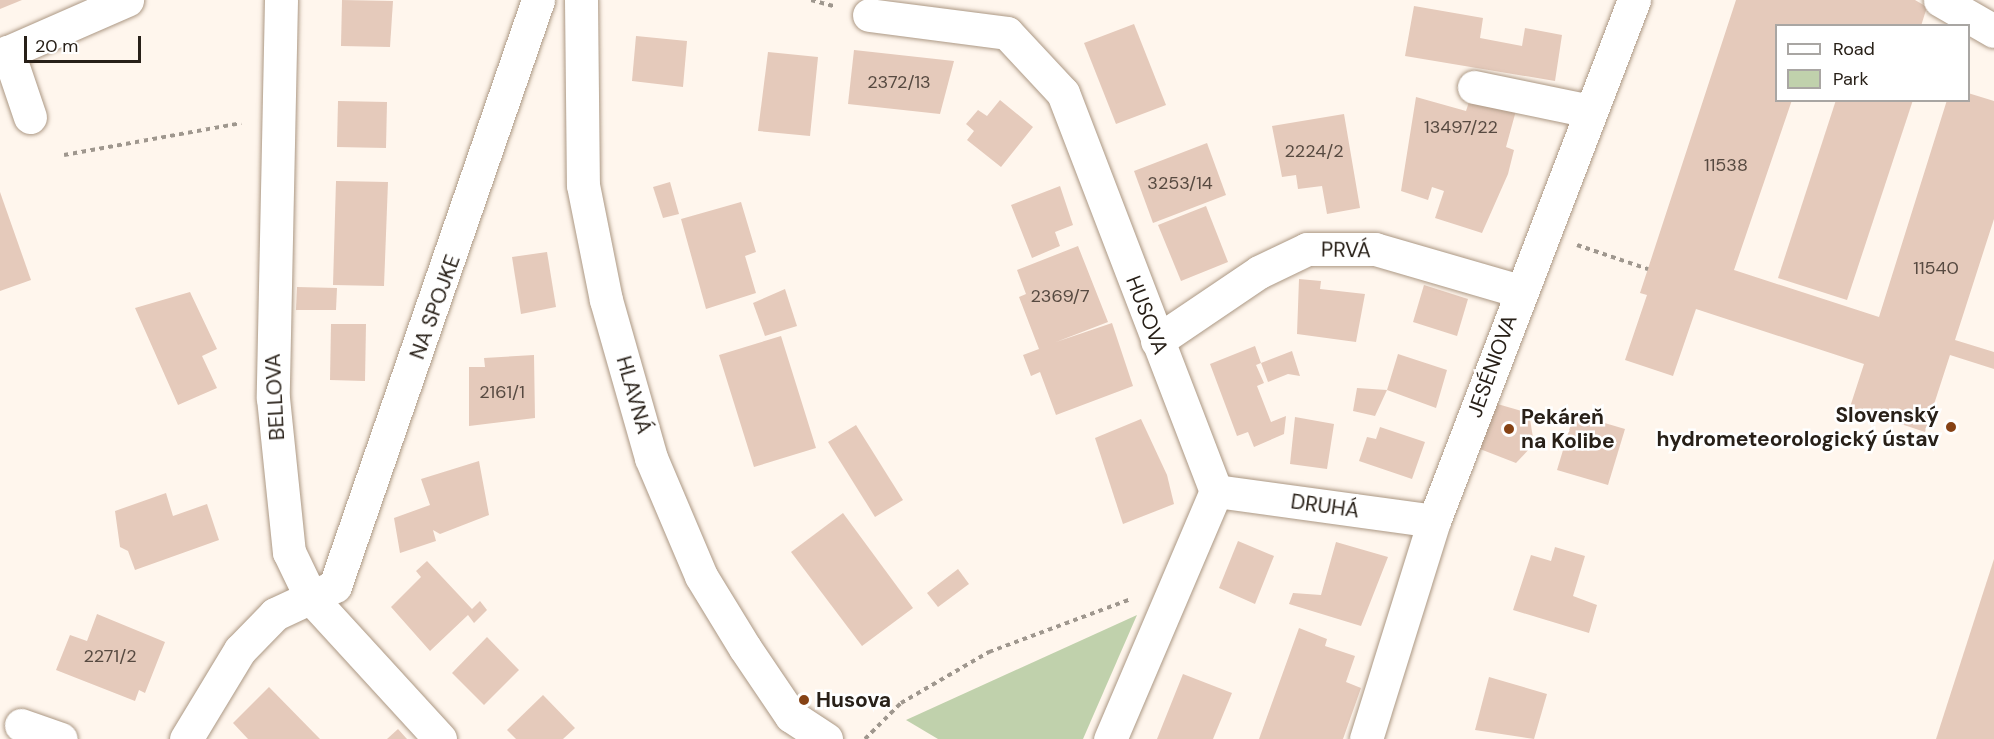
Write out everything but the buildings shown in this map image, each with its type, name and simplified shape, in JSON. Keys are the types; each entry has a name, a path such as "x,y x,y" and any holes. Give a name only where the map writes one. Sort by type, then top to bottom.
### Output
{"street":[{"path":"30,117 8,52 127,0"},
{"name":"BELLOVA","path":"281,0 273,398 289,552 311,598 440,739"},
{"name":"NA SPOJKE","path":"186,739 240,650 275,614 335,586 538,0"},
{"name":"HLAVNÁ","path":"580,0 583,184 606,300 651,459 701,576 745,648 791,716 826,739"},
{"name":"JESÉNIOVA","path":"1366,739 1434,521 1520,291 1545,234 1634,0"},
{"path":"1940,0 1994,31"},
{"name":"HUSOVA","path":"869,15 1007,33 1063,93 1216,491"},
{"path":"1474,87 1590,111"},
{"name":"PRVÁ","path":"1157,341 1259,272 1307,249 1375,249 1520,291"},
{"path":"1110,739 1216,491"},
{"name":"DRUHÁ","path":"1216,491 1434,521"},
{"path":"21,725 61,739"}],"path":[{"path":"64,155 277,116"},
{"path":"1545,234 1648,269"},
{"path":"865,739 901,704 989,652 1179,581"}],"green space":[{"path":"1137,615 1083,739 938,739 906,720"}],"place":[{"name":"Slovenský hydrometeorologický ústav","path":"1951,427"},
{"name":"Pekáreň na Kolibe","path":"1509,429"},
{"name":"Husova","path":"804,700"}]}
